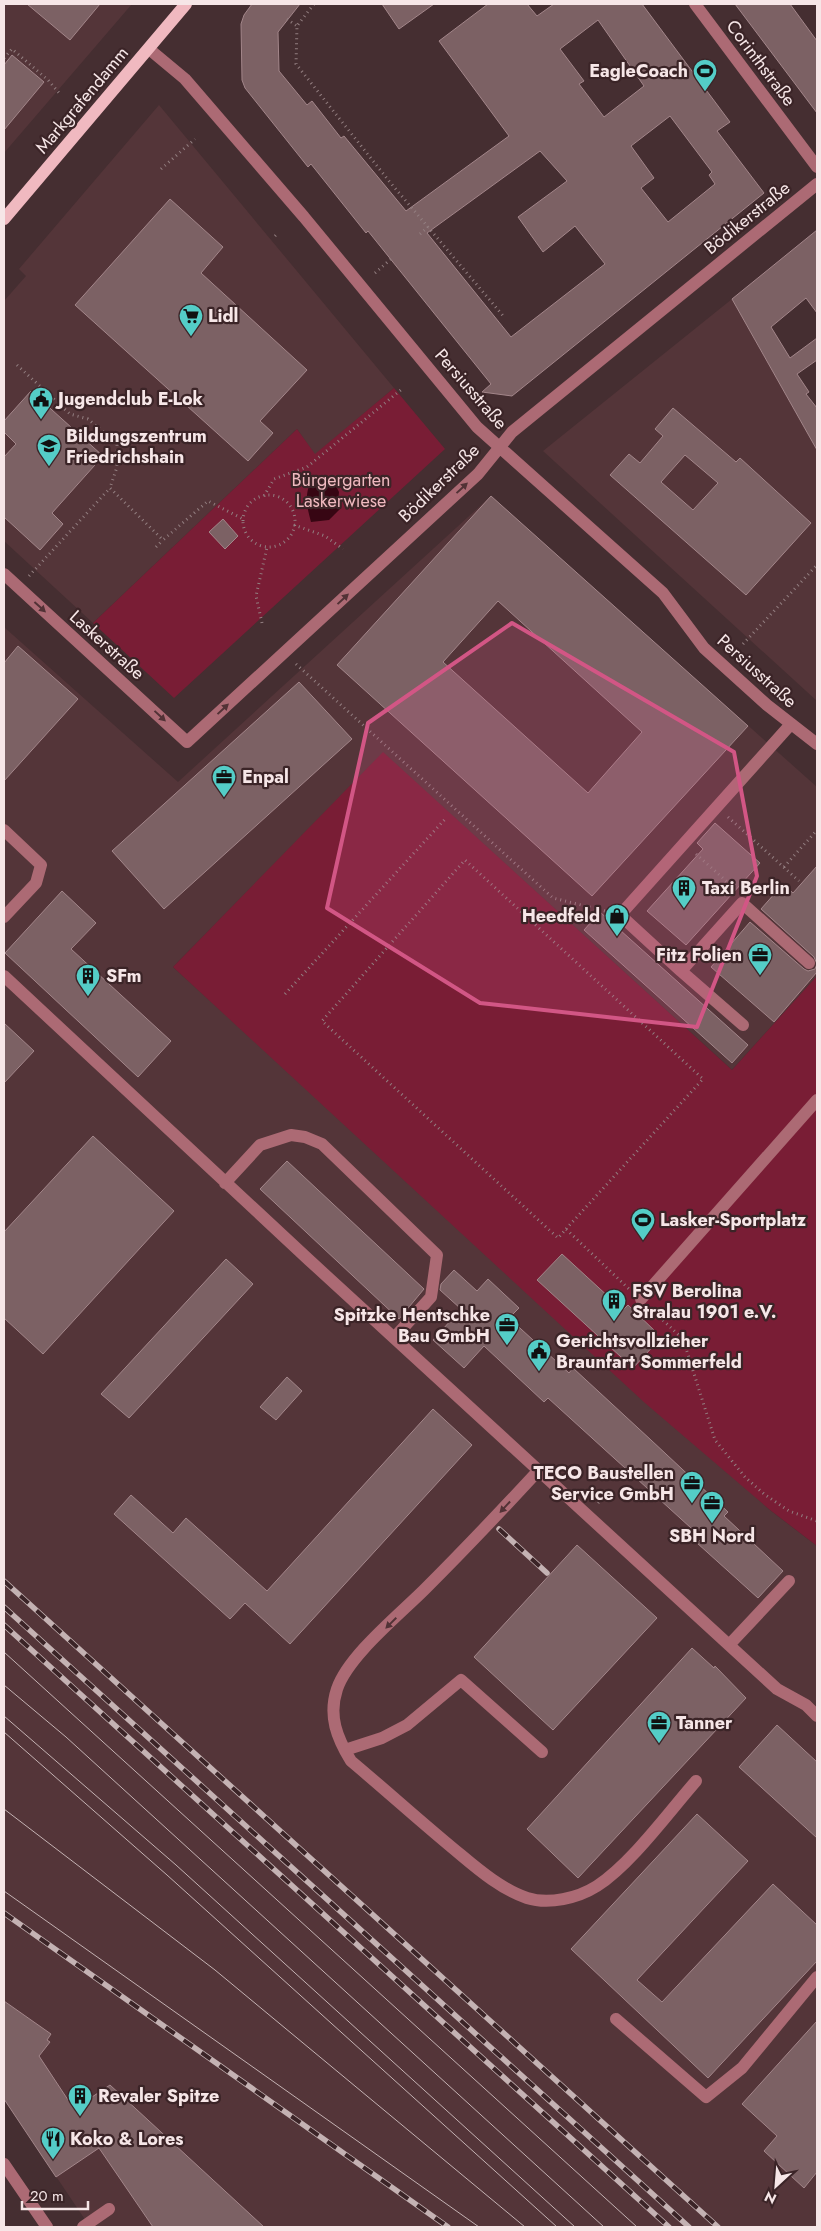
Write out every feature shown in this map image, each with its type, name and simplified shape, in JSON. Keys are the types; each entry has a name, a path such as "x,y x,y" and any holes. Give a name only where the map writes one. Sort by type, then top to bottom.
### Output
{"main road":[{"name":"Markgrafendamm","path":"4,219 186,4"}],"street":[{"name":"Corinthstraße","path":"695,4 817,167"},
{"name":"Persiusstraße","path":"149,49 185,79 277,185 477,426 663,593 704,648 767,705 817,744"},
{"name":"Bödikerstraße","path":"187,742 478,474 512,432 817,184"},
{"name":"Laskerstraße","path":"4,574 187,742"},
{"path":"743,1025 620,915 791,724"},
{"path":"4,830 41,866 36,883 4,917"},
{"path":"681,971 742,903 809,963"},
{"path":"4,976 225,1183 777,1689 806,1706 817,1716"},
{"path":"640,1299 817,1100"},
{"path":"225,1183 260,1145 291,1135 305,1137 322,1144 437,1255 431,1297 394,1338"},
{"path":"538,1471 467,1547 353,1662 337,1688 333,1708 338,1740 351,1761 444,1841 496,1882 527,1898 547,1900 577,1896 596,1886 618,1869 696,1781"},
{"path":"729,1645 789,1582"},
{"path":"345,1750 382,1738 407,1725 461,1680 542,1752"},
{"path":"616,2019 706,2097 742,2068 817,1977"},
{"path":"4,2164 47,2227"},
{"path":"83,2227 109,2209"}],"path":[{"path":"314,4 297,26 296,64 428,227 505,318"},
{"path":"288,19 297,26"},
{"path":"4,58 12,49 48,80 60,94"},
{"path":"161,169 195,140"},
{"path":"420,234 428,227"},
{"path":"375,273 391,259"},
{"path":"16,365 70,414 88,419 117,444 117,467 110,488 18,587"},
{"path":"264,496 274,479 307,467 402,389"},
{"path":"110,488 162,540"},
{"path":"264,496 272,496 287,503 292,509 294,525 288,539 282,543 267,547 252,541 246,534 243,519 250,504 264,496"},
{"path":"156,547 208,501 243,519"},
{"path":"294,525 325,536 343,549"},
{"path":"262,622 256,596 267,547"},
{"path":"743,644 817,565"},
{"path":"284,653 553,898 620,915"},
{"path":"716,807 799,880"},
{"path":"285,994 446,817"},
{"path":"784,867 817,830"},
{"path":"684,844 746,899 742,903"},
{"path":"465,860 703,1079 566,1230 558,1238 322,1021 465,860"},
{"path":"566,1230 683,1339 714,1440 745,1477 764,1494 789,1511 817,1521"}],"highlighted area":[{"path":"512,623 734,752 757,876 697,1027 480,1003 327,908 368,723"}],"shaded area":[{"path":"4,4 132,4 4,153"},
{"path":"159,105 394,388 315,455 297,429 93,623 4,541 4,301 26,276 19,269"},
{"path":"732,299 817,450 817,701 543,451"},
{"path":"331,476 339,492 338,502 340,509 329,520 311,522 307,497 311,481"},
{"path":"491,496 817,787 817,976 732,1070 383,753 173,967 770,1510 817,1546 817,2227 90,2227 4,2099 4,627 178,782"}],"green space":[{"name":"Bürgergarten Laskerwiese","path":"394,388 445,449 174,698 93,623 297,429 315,454"},
{"name":"Lasker-Sportplatz","path":"383,752 732,1070 817,976 817,1546 770,1510 645,1403 173,967"}],"building":[{"path":"27,4 100,4 70,40"},
{"path":"252,4 300,4 278,32 279,71 307,105 312,101 341,138 344,136 406,211 509,136 439,41 488,4 527,4 537,16 554,4 642,4 730,122 717,131 764,193 512,396 482,392 491,384 368,231 366,233 311,164 308,167 245,88 242,80 241,24 244,15","holes":["598,20 644,86 604,117 579,84 584,81 560,49","670,116 712,172 709,175 715,184 668,222 641,188 654,178 631,146","540,151 567,181 518,217 543,252 575,226 605,264 511,337 427,233"]},
{"path":"382,4 434,4 399,29"},
{"path":"735,4 790,4 817,41 817,113"},
{"path":"12,55 44,82 4,130 4,65"},
{"name":"Lidl","path":"170,199 223,247 201,273 307,370 260,421 273,433 248,461 75,305"},
{"path":"817,230 817,313 806,298 771,327 790,358 817,338 817,360 797,374 809,392 806,394 817,408 817,450 732,299"},
{"name":"Bildungszentrum Friedrichshain","path":"31,391 103,456 52,513 63,524 40,550 4,517 4,457 16,444 4,432 4,421"},
{"path":"673,408 736,462 740,458 811,523 746,595 610,475 629,454 640,463 663,436 655,429","holes":["685,455 718,483 693,510 661,482"]},
{"path":"491,496 748,726 592,896 337,665","holes":["498,601 642,732 588,793 443,662"]},
{"path":"223,519 238,536 225,549 209,532"},
{"path":"18,646 78,699 4,781 4,663"},
{"path":"299,682 352,739 164,909 112,851"},
{"path":"715,823 760,863 686,945 647,911 703,849 697,843"},
{"path":"817,866 817,964 814,957 761,909 783,884 793,893"},
{"name":"SFm","path":"62,891 96,923 71,949 171,1041 138,1077 5,953"},
{"path":"600,912 748,1045 732,1063 584,930"},
{"path":"750,922 804,969 808,971 815,969 817,964 817,972 774,1022 711,967"},
{"path":"4,1023 34,1051 4,1083"},
{"path":"93,1136 174,1211 43,1354 4,1318 4,1232"},
{"path":"287,1161 424,1289 399,1319 260,1189"},
{"name":"FSV Berolina Stralau 1901 e.V.","path":"562,1254 623,1310 628,1305 657,1333 653,1338 657,1342 633,1368 537,1280"},
{"path":"226,1259 253,1284 129,1418 101,1394"},
{"path":"454,1270 477,1291 488,1279 519,1308 509,1318 569,1373 573,1368 651,1440 728,1512 724,1516 783,1571 758,1598 697,1543 702,1538 548,1398 544,1402 484,1346 464,1368 433,1340 461,1309 440,1290 441,1284"},
{"path":"287,1377 302,1391 276,1420 260,1407"},
{"path":"433,1409 472,1445 290,1644 245,1603 230,1619 114,1514 131,1495 173,1533 186,1518 267,1591"},
{"path":"577,1545 657,1618 553,1730 474,1657"},
{"path":"692,1648 714,1668 715,1666 746,1698 578,1878 527,1829"},
{"path":"777,1725 817,1762 817,1838 739,1767"},
{"path":"697,1814 748,1861 637,1980 662,2002 773,1884 817,1925 817,1961 708,2078 571,1949"},
{"name":"Revaler Spitze","path":"4,2001 51,2034 47,2040 50,2042 39,2056 74,2109 110,2085 264,2227 153,2227 99,2148 56,2177 4,2099"},
{"path":"817,2021 817,2172 804,2188 764,2151 777,2136 742,2104"}],"tram line":[{"path":"4,1652 637,2227"},
{"path":"4,1685 66,1737 604,2227"},
{"path":"4,1716 176,1865 575,2227"},
{"path":"4,1732 167,1875 557,2227"},
{"path":"4,1809 215,1970 525,2227"},
{"path":"4,1891 479,2227"}],"railway":[{"path":"499,1529 547,1573"},
{"path":"4,1581 718,2227"},
{"path":"4,1607 689,2227"},
{"path":"4,1625 669,2227"},
{"path":"4,1913 448,2227"}],"place":[{"name":"EagleCoach","path":"705,92"},
{"name":"Lidl","path":"191,337"},
{"name":"Jugendclub E-Lok","path":"41,420"},
{"name":"Bildungszentrum Friedrichshain","path":"49,467"},
{"name":"Enpal","path":"224,798"},
{"name":"Taxi Berlin","path":"684,909"},
{"name":"Heedfeld","path":"617,937"},
{"name":"Fitz Folien","path":"760,976"},
{"name":"SFm","path":"88,997"},
{"name":"Lasker-Sportplatz","path":"643,1241"},
{"name":"FSV Berolina Stralau 1901 e.V.","path":"614,1322"},
{"name":"Spitzke Hentschke Bau GmbH","path":"507,1346"},
{"name":"Gerichtsvollzieher Braunfart Sommerfeld","path":"539,1372"},
{"name":"TECO Baustellen Service GmbH","path":"692,1504"},
{"name":"SBH Nord","path":"712,1524"},
{"name":"Tanner","path":"659,1744"},
{"name":"Revaler Spitze","path":"80,2117"},
{"name":"Koko & Lores","path":"53,2160"}]}
